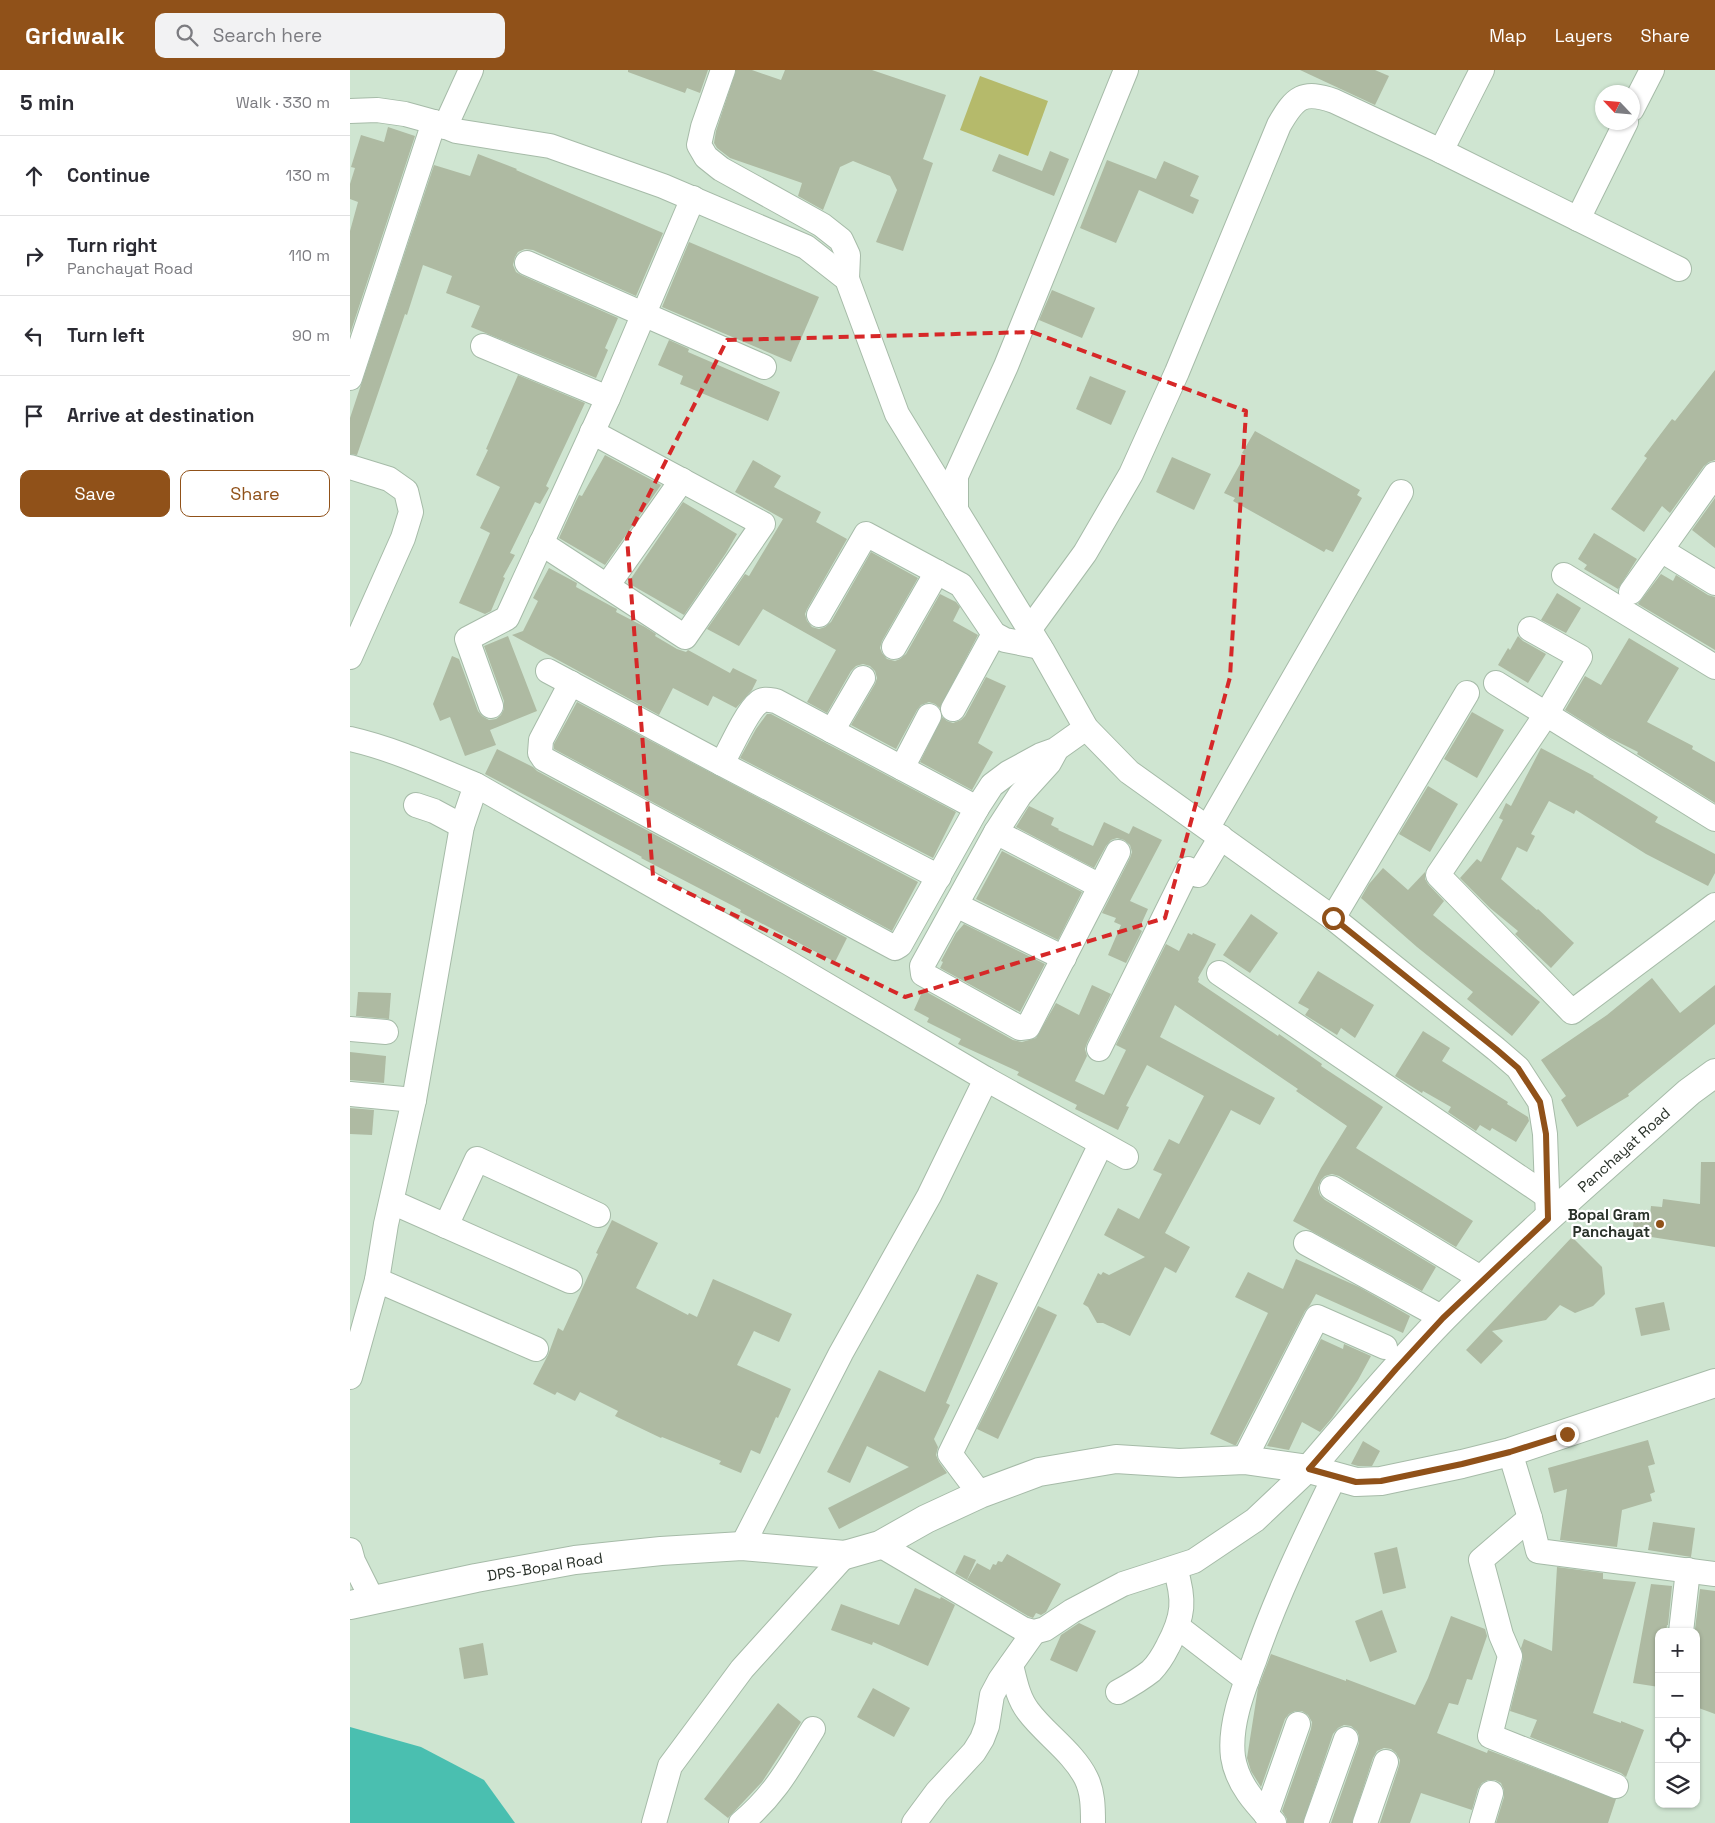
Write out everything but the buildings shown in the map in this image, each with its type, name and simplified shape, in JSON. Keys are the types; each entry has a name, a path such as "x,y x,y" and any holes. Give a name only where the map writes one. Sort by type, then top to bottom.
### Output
{"street":[{"path":"350,378 440,125 471,70"},
{"path":"723,70 703,127 699,146 706,157 721,169 822,225 840,240 848,255 847,279 897,414 1035,638 1086,728 1129,772 1333,918 1518,1068 1540,1102 1546,1134 1547,1207"},
{"path":"956,510 956,476 1006,366 1126,70"},
{"path":"1441,151 1482,70"},
{"path":"1640,93 1652,70"},
{"path":"1035,638 1131,474 1180,363 1279,125 1287,111 1300,98 1317,95 1334,101 1441,151 1679,269"},
{"path":"350,111 377,110 405,114 456,132 550,146 663,186 806,246 847,279"},
{"path":"1578,219 1622,130"},
{"path":"491,706 467,639 507,618 608,398 692,198"},
{"path":"527,264 764,367"},
{"path":"483,346 608,398"},
{"path":"541,544 685,637 763,524 592,432"},
{"path":"350,467 390,479 406,491 411,512 403,538 350,657"},
{"path":"1631,592 1715,474"},
{"path":"607,586 682,480"},
{"path":"1099,1049 1188,869 1198,874 1214,832 1401,492"},
{"path":"818,615 866,534 961,584 994,634 1005,640 1035,638"},
{"path":"1661,550 1715,583"},
{"path":"894,647 937,572"},
{"path":"1564,575 1715,668"},
{"path":"1530,629 1580,657 1547,713 1438,875 1572,1012 1715,905"},
{"path":"952,709 994,634"},
{"path":"548,671 938,877"},
{"path":"832,731 863,678"},
{"path":"571,683 541,740 540,753 544,759 895,948 900,946 977,808 992,785 1000,778 1041,755 1055,750 1086,728"},
{"path":"1496,683 1715,819"},
{"path":"1333,918 1467,693"},
{"path":"722,764 750,712 758,703 766,700 776,701 977,808"},
{"path":"902,768 930,716"},
{"path":"350,739 372,744 476,785 780,958 986,1079 1126,1157"},
{"path":"1055,750 1048,763 1020,795 996,832 922,966 923,974 1020,1028 1028,1027 1118,852"},
{"path":"350,1377 377,1280 414,1100 462,826 476,785"},
{"path":"416,805 434,811 462,826"},
{"path":"996,832 1100,886"},
{"path":"956,904 1064,958"},
{"path":"1220,973 1547,1207"},
{"path":"350,1029 386,1032"},
{"name":"Panchayat Road","path":"1322,1472 1396,1369 1443,1318 1484,1280 1547,1207 1715,1073"},
{"path":"742,1546 841,1353 929,1196 986,1079"},
{"path":"350,1094 414,1100"},
{"path":"980,1494 950,1454 1101,1144"},
{"path":"446,1226 477,1159 598,1215"},
{"path":"1332,1188 1484,1280"},
{"path":"392,1202 570,1281"},
{"path":"1306,1243 1443,1318"},
{"path":"377,1280 536,1349"},
{"path":"1244,1460 1317,1317 1386,1347"},
{"path":"654,1823 670,1766 742,1670 845,1555 880,1544 926,1519 980,1494 1039,1472 1116,1459 1179,1463 1244,1460 1322,1472 1356,1482 1381,1481 1510,1452 1715,1383"},
{"path":"1510,1452 1538,1551 1715,1574"},
{"path":"880,1544 1023,1629 1034,1632 1045,1629 1123,1584 1194,1561 1256,1520 1322,1472"},
{"path":"1298,1724 1270,1819 1256,1805 1239,1780 1233,1757 1233,1728 1246,1680 1291,1566 1322,1472"},
{"path":"1530,1518 1481,1560 1501,1634 1510,1656 1490,1736 1616,1786"},
{"name":"DPS-Bopal Road","path":"361,1602 575,1560 661,1551 742,1546 845,1555"},
{"path":"350,1550 361,1602"},
{"path":"1118,1692 1151,1670 1164,1655 1178,1627 1182,1609 1182,1590 1175,1568"},
{"path":"1681,1628 1688,1570"},
{"path":"1178,1627 1246,1680"},
{"path":"914,1823 937,1792 974,1752 987,1726 992,1695 1000,1680 1034,1632"},
{"path":"1011,1665 1019,1695 1027,1711 1070,1756 1086,1778 1093,1801 1093,1823"},
{"path":"740,1823 770,1796 813,1729"},
{"path":"1316,1823 1346,1739"},
{"path":"1365,1823 1386,1762"},
{"path":"1482,1823 1491,1792"}],"highlighted area":[{"path":"1032,332 1246,411 1230,677 1165,918 905,997 653,876 627,538 727,340"}],"green space":[{"path":"980,76 1048,101 1028,156 960,130"}],"water":[{"path":"350,1727 421,1747 484,1780 515,1823 350,1823"}],"place":[{"name":"Bopal Gram Panchayat","path":"1660,1224"}],"route":[{"path":"1333,918 1518,1068 1540,1102 1546,1134 1548,1219 1443,1318 1309,1469 1356,1482 1381,1481 1510,1452 1567,1434"}]}
